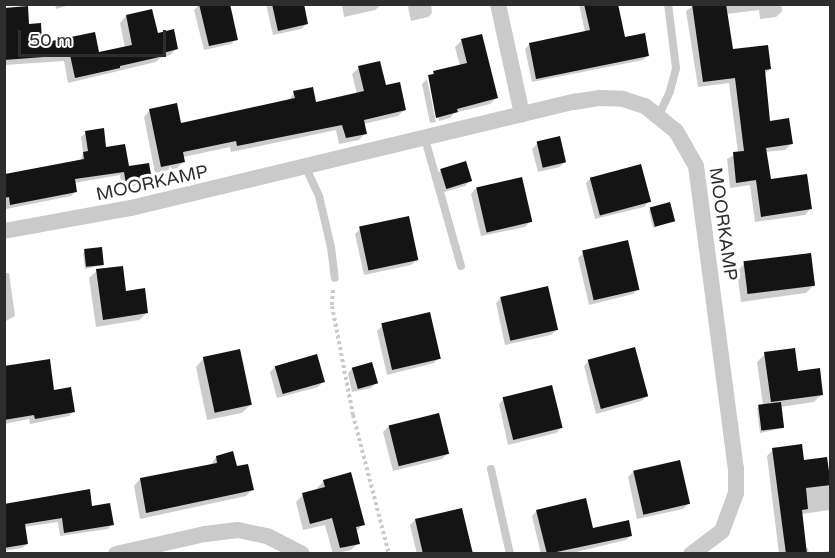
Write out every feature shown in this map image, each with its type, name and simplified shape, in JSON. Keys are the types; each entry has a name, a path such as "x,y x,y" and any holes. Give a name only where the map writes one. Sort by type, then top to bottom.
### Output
{"street":[{"path":"498,4 522,114"},
{"name":"MOORKAMP","path":"4,231 131,208 306,168 522,114 600,98 623,99 645,106 676,131 696,166 736,469 736,493 722,531 692,554"},
{"path":"116,554 205,534 238,530 267,536 302,554"}],"lane":[{"path":"659,115 670,91 676,68 668,4"},
{"path":"425,139 461,266"},
{"path":"306,168 319,196 331,247 335,278"},
{"path":"491,469 510,554"}],"path":[{"path":"335,278 332,306 334,317 353,415 388,554"}],"building":[{"path":"199,4 230,4 238,40 209,46"},
{"path":"272,4 304,4 308,24 278,31"},
{"path":"584,4 618,4 625,37 645,33 649,56 536,79 529,43 590,30"},
{"path":"692,4 726,4 733,49 768,45 771,69 765,70 770,121 789,118 793,144 766,148 771,179 807,174 812,209 761,217 756,180 736,183 733,152 744,151 735,78 703,82"},
{"path":"28,6 29,24 41,23 42,43 95,32 99,52 132,45 126,15 152,9 158,33 174,29 178,49 163,53 164,56 75,78 70,55 4,60 4,8"},
{"path":"482,34 498,98 457,109 458,112 436,118 428,75 434,74 433,71 467,63 461,39"},
{"path":"380,61 386,85 400,82 406,110 364,120 367,134 346,138 342,125 237,146 236,141 183,152 185,162 161,167 149,109 177,103 181,123 295,98 293,91 313,87 316,102 364,91 358,66"},
{"path":"104,128 106,147 125,144 129,166 149,163 152,180 126,184 124,172 75,179 77,192 10,205 9,197 4,198 5,174 84,159 83,152 88,151 85,131"},
{"path":"560,136 566,162 543,168 537,141"},
{"path":"466,161 472,181 446,189 440,169"},
{"path":"641,164 651,202 600,215 590,178"},
{"path":"522,177 532,222 487,232 476,188"},
{"path":"670,202 675,221 655,227 650,207"},
{"path":"409,216 418,260 368,271 359,227"},
{"path":"628,240 639,290 594,300 582,251"},
{"path":"102,247 104,265 86,267 84,249"},
{"path":"811,253 815,286 748,294 744,261"},
{"path":"123,266 126,291 145,288 148,313 103,320 96,269"},
{"path":"548,286 558,330 510,341 500,297"},
{"path":"430,312 441,359 392,370 381,323"},
{"path":"635,347 648,396 601,409 588,360"},
{"path":"795,348 798,371 820,368 823,395 771,402 764,352"},
{"path":"240,349 252,405 215,413 203,357"},
{"path":"317,354 325,382 283,394 275,366"},
{"path":"50,359 54,390 71,387 75,412 35,419 34,415 4,420 4,366"},
{"path":"372,362 378,383 358,389 352,368"},
{"path":"552,385 563,428 513,440 503,397"},
{"path":"781,402 784,428 761,431 758,405"},
{"path":"439,413 449,454 399,466 389,426"},
{"path":"802,444 804,460 827,457 831,485 806,488 808,509 802,510 807,554 786,554 772,448"},
{"path":"233,451 237,466 248,464 254,490 146,513 140,478 217,463 216,456"},
{"path":"680,460 690,504 643,515 633,471"},
{"path":"351,472 365,525 356,527 360,544 340,548 332,518 310,524 302,493 325,487 323,480"},
{"path":"90,489 92,506 110,503 114,525 64,533 62,518 25,524 28,544 4,548 4,504"},
{"path":"586,498 593,528 629,520 632,536 547,554 536,510"},
{"path":"462,508 473,554 423,554 415,519"}]}
